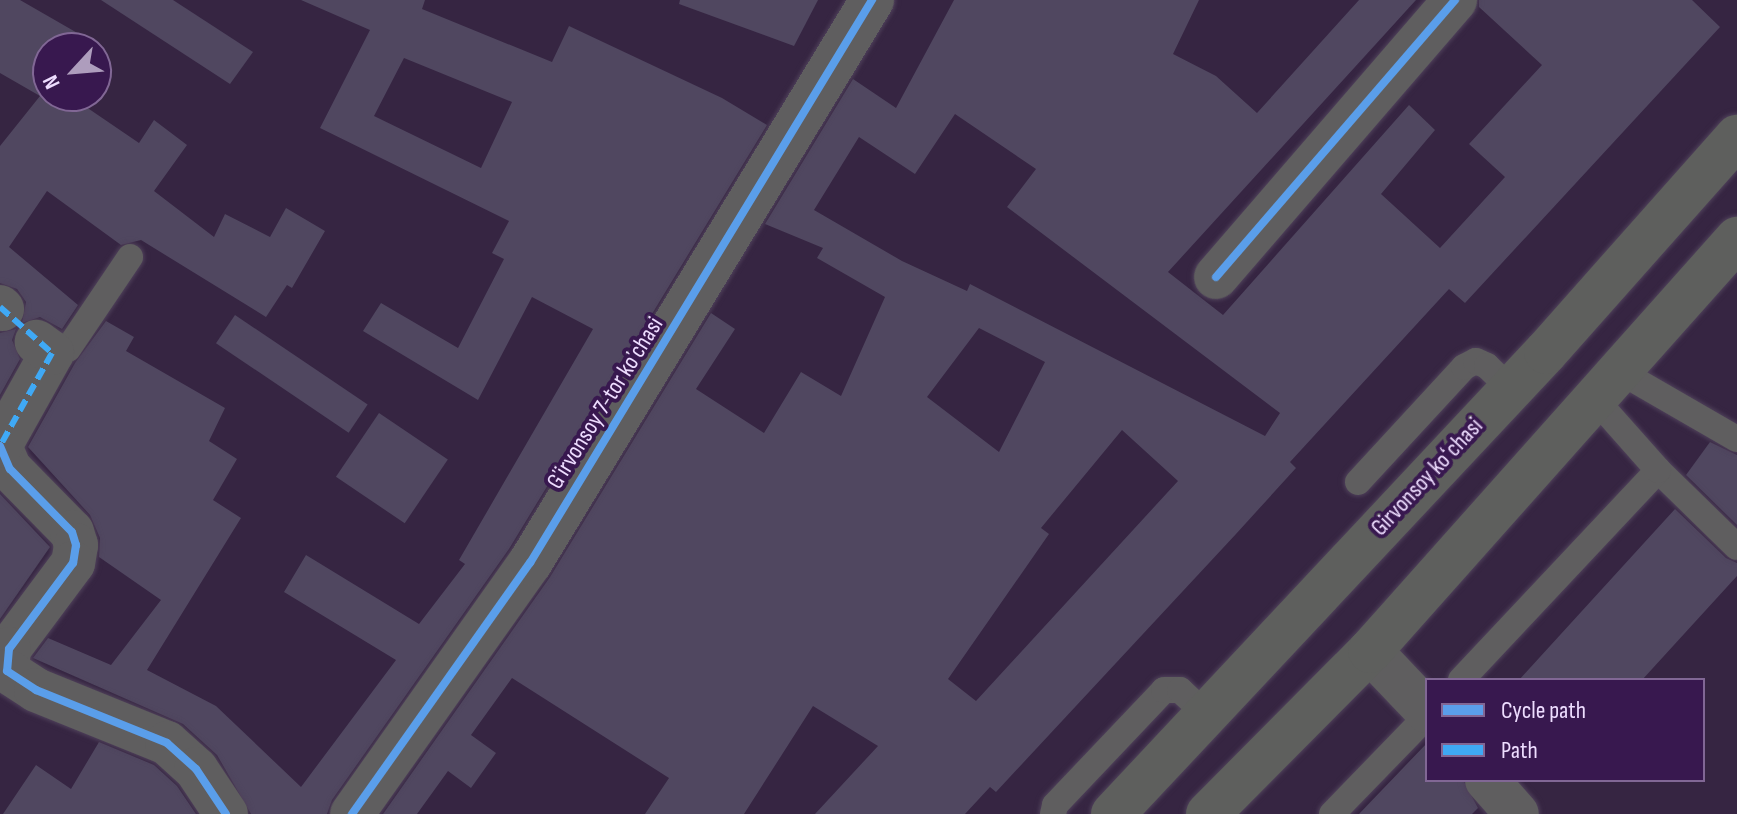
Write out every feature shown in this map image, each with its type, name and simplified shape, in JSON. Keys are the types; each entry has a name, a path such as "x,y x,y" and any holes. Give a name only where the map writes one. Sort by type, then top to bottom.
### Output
{"main road":[{"name":"Girvonsoy koʻchasi","path":"1113,814 1511,389 1737,137"},
{"path":"1208,814 1370,651 1737,239"}],"street":[{"name":"Gʼirvonsoy 7-tor koʼchasi","path":"352,814 530,563 872,0"},
{"path":"1216,277 1455,0"},
{"path":"44,347 0,446 10,469 72,532 76,545 73,563 9,649 7,671 36,690 167,743 196,769 226,814"},
{"path":"1370,651 1425,712"},
{"path":"1489,782 1517,814"}],"lane":[{"path":"44,347 69,347 130,257"},
{"path":"1358,482 1464,367 1476,361 1487,366 1511,389"},
{"path":"1607,385 1737,439"},
{"path":"1607,385 1658,470 1737,547"},
{"path":"1463,678 1658,470"},
{"path":"1053,814 1055,805 1164,690 1180,690 1205,713"},
{"path":"1332,814 1425,716"}],"building":[{"path":"0,0 20,0 76,32 32,32 32,91 0,73"},
{"path":"101,0 173,0 253,52 230,84"},
{"path":"301,0 425,0 422,9 552,62 569,26 722,98 767,125 509,549 332,800 327,814 251,814 217,755 183,724 33,658 48,638 111,665 161,600 99,557 100,538 90,515 28,447 75,363 106,321 134,337 126,351 225,408 209,441 237,459 213,500 241,518 147,670 216,706 301,787 396,660 284,592 306,555 419,624 465,564 459,560 593,329 532,297 478,400 363,331 381,303 458,348 504,259 492,253 509,221 320,128 370,30","holes":["404,58 512,102 481,168 374,116"]},
{"path":"680,0 818,0 794,46 679,4"},
{"path":"954,0 1199,0 1173,54 1216,76 1257,113 1359,0 1416,0 1168,272 1223,315 1409,105 1435,130 1381,194 1440,248 1505,177 1469,144 1542,65 1479,7 1479,0 1692,0 1720,27 1465,303 1449,289 1290,462 1296,468 1236,534 996,792 990,787 965,814 815,814 878,746 813,706 744,814 645,814 669,778 512,678 471,735 496,753 471,788 448,771 417,814 383,814 550,577 711,313 735,329 696,389 764,433 801,372 841,396 885,297 817,258 823,248 765,224 853,79 896,108","holes":["955,114 1036,169 1007,207 1280,413 1265,436 970,284 967,291 902,261 814,210 859,137 915,174","979,328 1045,362 999,452 927,397","1122,430 1178,481 976,701 948,679 1049,534 1041,528"]},
{"path":"32,106 32,112 93,112 139,143 154,120 187,145 154,191 214,237 225,214 270,237 286,208 325,231 292,288 287,285 266,317 141,240 121,245 47,191 9,247 78,305 62,329 40,317 22,323 26,302 17,289 0,283 0,146"},
{"path":"235,315 368,404 349,433 216,343"},
{"path":"16,329 12,340 20,359 0,395 0,333"},
{"path":"379,413 448,459 405,523 336,477"},
{"path":"1710,442 1737,455 1737,525 1686,475"},
{"path":"0,494 50,547 0,619"},
{"path":"1675,509 1726,558 1737,563 1737,576 1644,678 1521,678"},
{"path":"99,742 154,765 177,786 196,814 3,814 36,765 71,789"},
{"path":"1425,745 1425,782 1464,782 1478,808 1472,814 1359,814"}],"marked path":[{"path":"0,307 52,353 0,446"}],"cycle path":[{"path":"352,814 530,563 872,0"},
{"path":"1216,277 1455,0"},
{"path":"0,446 10,469 72,532 76,545 73,563 9,649 7,671 36,690 167,743 196,769 226,814"}]}
